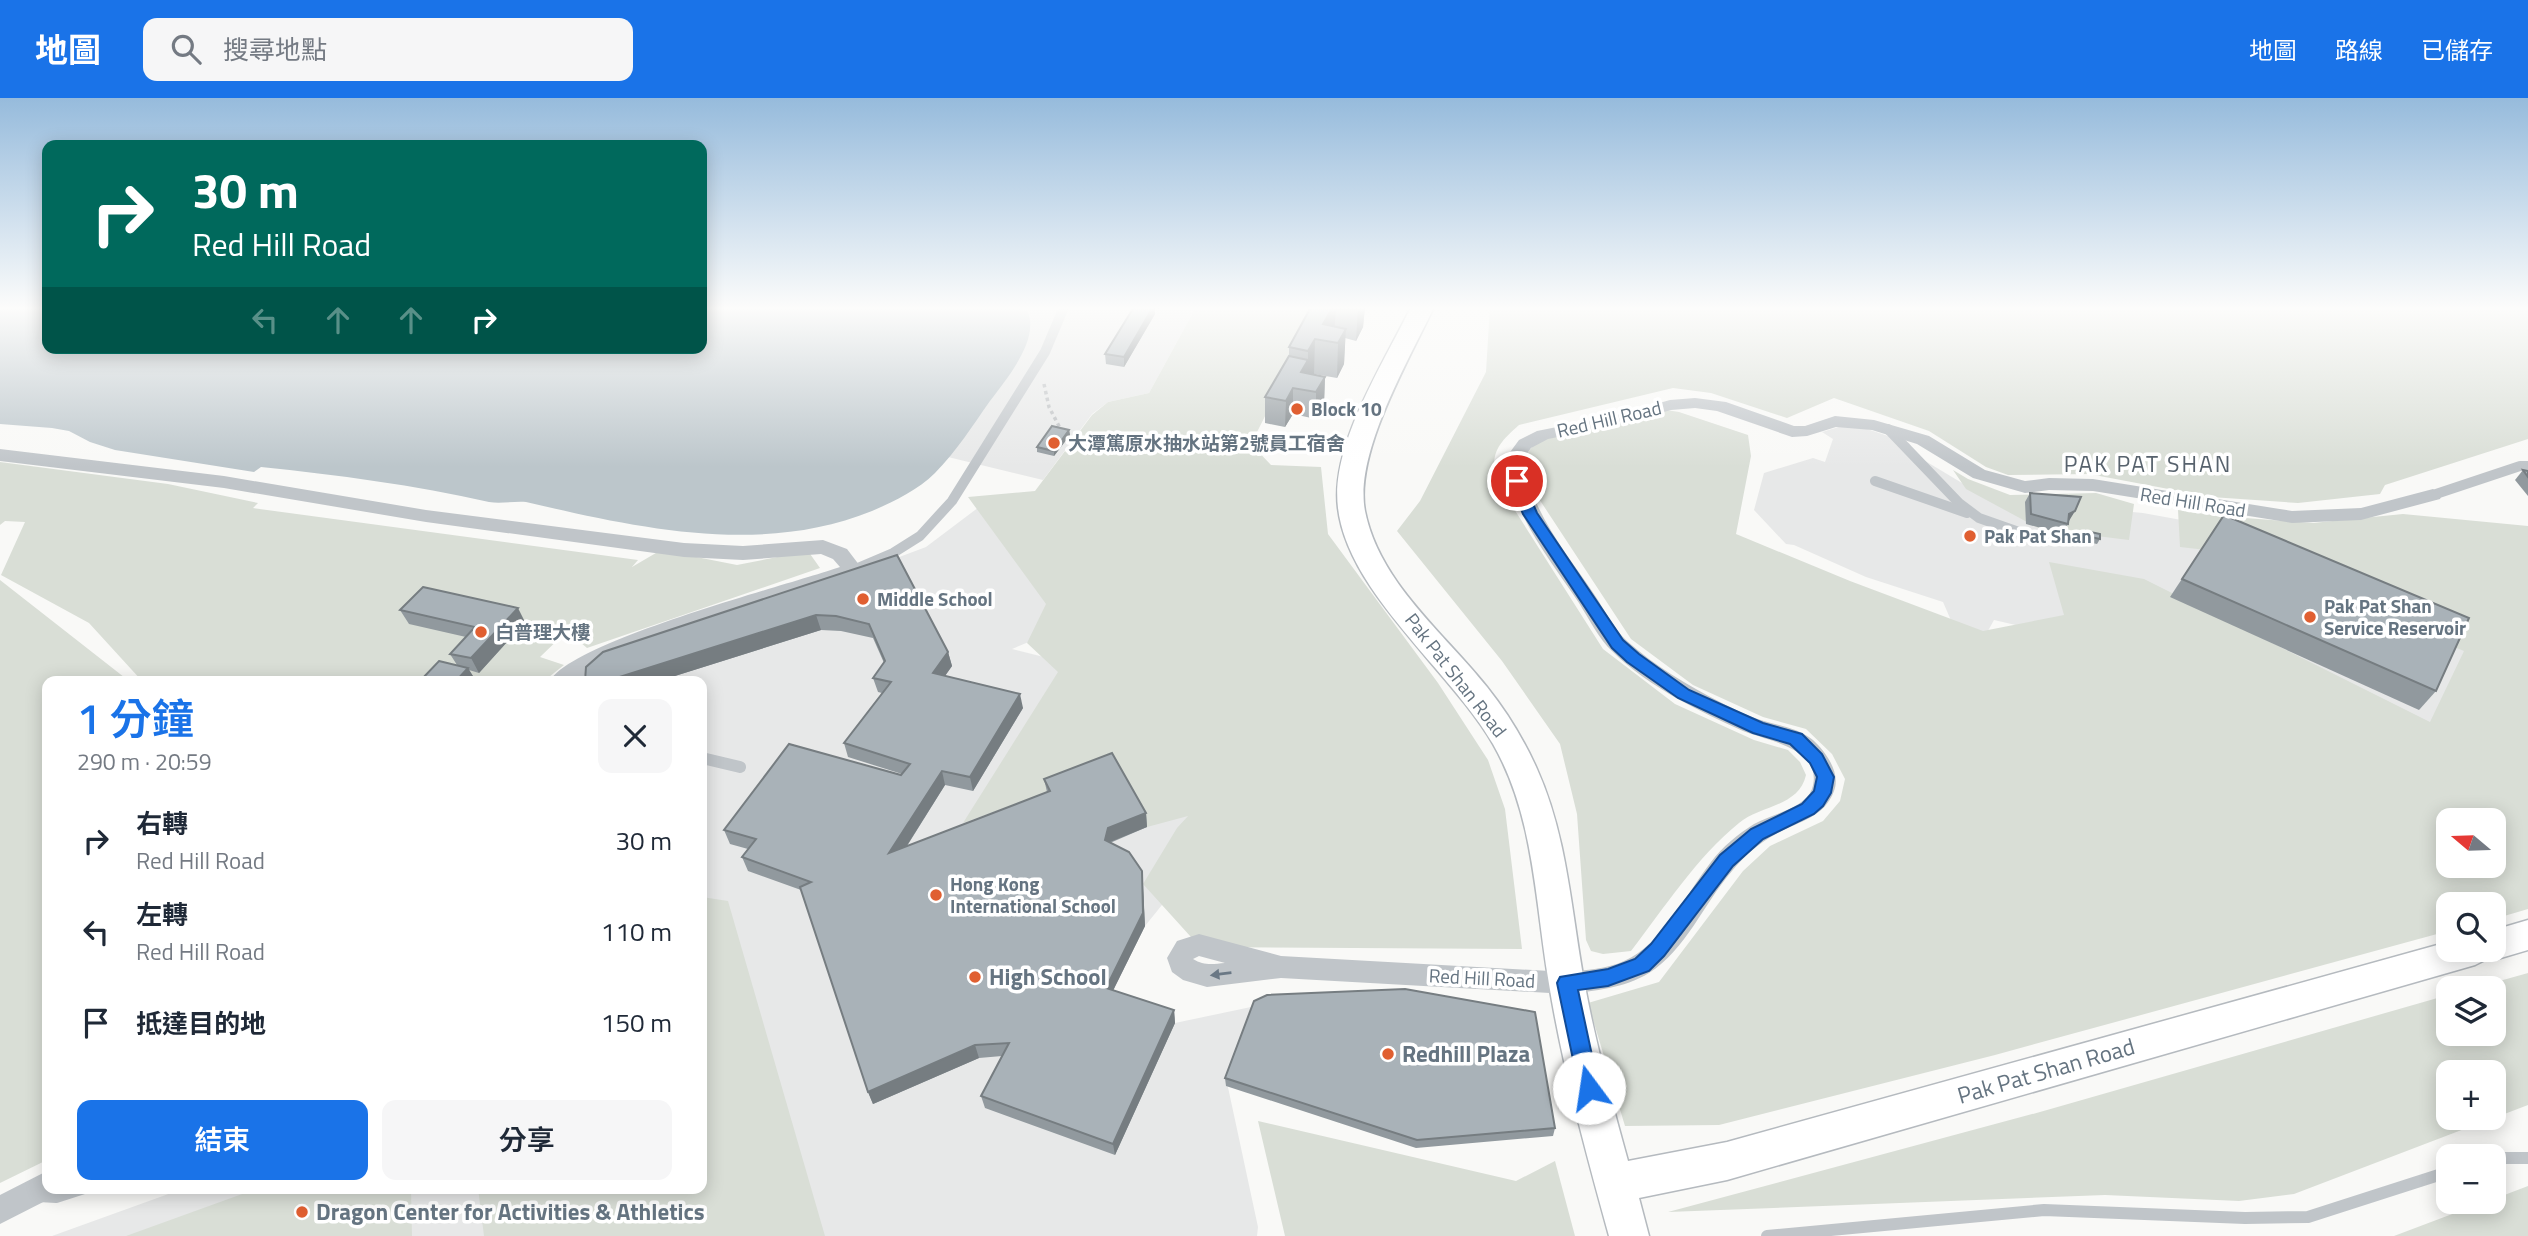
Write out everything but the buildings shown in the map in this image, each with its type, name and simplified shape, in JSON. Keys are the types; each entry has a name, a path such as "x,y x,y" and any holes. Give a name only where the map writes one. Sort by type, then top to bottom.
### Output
{"street":[{"name":"Pak Pat Shan Road","path":"1399,360 1360,446 1351,490 1353,520 1380,575 1494,720 1517,759 1533,799 1547,859 1583,1065 1629,1236"},
{"name":"Red Hill Road","path":"1281,967 1403,980 1565,968 1608,978 1642,965 1657,950 1726,860 1757,834 1808,809 1817,802 1822,793 1826,777 1816,758 1796,739 1759,728 1684,694 1633,658 1618,644 1530,514 1514,468 1516,455 1530,441 1549,433 1687,403 1728,408 1792,432 1807,431 1835,421 1857,422 1888,429 1927,442 1979,474 2025,487 2049,484 2093,485 2292,517 2361,514 2433,495"},
{"path":"0,455 224,482 426,516 684,550 743,554 823,547 840,554 853,570 715,612 620,647 593,659 568,676"},
{"path":"2506,941 2528,935"},
{"name":"Pak Pat Shan Road","path":"1614,1183 1727,1161 2436,961"},
{"path":"0,1210 40,1189"}],"lane":[{"path":"853,570 893,553 920,536 952,501 1039,360"},
{"path":"1888,429 1944,490 1979,518"},
{"name":"Red Hill Road","path":"2433,495 2520,466 2528,466"},
{"path":"1875,481 2033,537"},
{"path":"707,759 740,767"},
{"path":"2506,1158 2528,1157"},
{"path":"1767,1236 2045,1210 2245,1218 2308,1217 2436,1176"},
{"path":"44,1194 47,1198 62,1194"}],"path":[{"path":"1032,371 1043,380 1049,407 1060,428"}],"shaded area":[{"path":"0,360 1019,360 950,456 921,485 872,511 830,525 743,535 655,528 526,502 489,502 433,490 347,477 261,467 254,472 115,450 90,442 69,431 0,424"},
{"path":"1017,360 1167,360 1149,393 1108,402 1092,414 1043,480 948,457"},
{"path":"1167,360 1293,360 1251,444 1271,465 1321,467 1328,534 1438,683 1488,760 1505,809 1522,949 1200,947 1143,884 1177,828 1188,816 1147,827 1047,793 963,823 1058,672 1027,643 1046,604 968,497 1035,491 1092,415 1108,402 1149,393"},
{"path":"1487,360 2528,360 2528,439 2385,485 2380,494 2298,503 2211,497 2089,474 2008,475 1986,467 1929,431 1834,398 1787,418 1711,393 1673,388 1519,425 1498,448 1494,461 1495,479 1603,649 1675,704 1754,740 1788,750 1800,762 1806,775 1802,786 1787,800 1748,817 1723,837 1682,884 1631,951 1603,954 1591,951 1586,940 1577,814 1560,744 1502,661 1397,531 1420,501 1486,372"},
{"path":"1660,409 1679,412 1748,435 1751,456 1736,534 1983,631 2064,615 2049,562 2144,579 2430,722 2464,651 2224,552 2180,547 2178,510 2313,523 2403,514 2528,526 2528,909 2506,915 2506,892 2436,892 2436,934 1995,1055 1719,1125 1625,1126 1588,1003 1659,982 1743,871 1770,846 1823,821 1840,801 1845,779 1832,754 1806,729 1763,717 1693,685 1631,639 1524,476 1526,456 1539,440"},
{"path":"1842,426 1867,429 1909,443 1917,456 1967,486 2025,502 2143,513 2220,527 2466,604 2500,702 2431,749 2068,637 1994,620 1984,638 1953,625 1943,602 1866,577 1794,545 1786,544 1754,510 1764,473 1813,458 1825,462 1833,439 1822,432"},
{"path":"0,462 168,484 258,503 253,508 638,560 632,567 661,550 737,565 808,551 820,568 587,648 567,631 540,657 564,665 550,676 137,676 89,623 1,575 25,522 5,521 0,525"},
{"path":"1953,470 1968,479 2010,495 2096,493 2134,504 2129,540 2040,529 1966,489"},
{"name":"Hong Kong International School","path":"983,504 1074,623 1012,649 1100,671 1203,814 1195,864 1145,926 1108,1000 1175,1023 1251,1007 1226,1078 1258,1227 1257,1236 52,1236 168,1194 707,1194 707,676 582,676 926,547"},
{"path":"0,580 123,676 42,676 42,1162 0,1183"},
{"path":"707,898 728,901 825,1236 484,1236 479,1194 707,1194"},
{"path":"2528,973 2528,1105 2506,1113 2506,1060 2436,1060 2436,1130 2462,1130 2294,1194 2239,1201 2105,1195 1668,1212 2040,1112 2436,998 2436,1046 2506,1046 2506,979"},
{"path":"1258,1121 1516,1181 1555,1161 1575,1236 1285,1236"},
{"path":"2528,1186 2528,1236 2394,1236 2452,1214 2506,1214 2506,1194"},
{"name":"Dragon Center for Activities & Athletics","path":"242,1194 411,1194 412,1236 126,1236"}],"place":[{"name":"Block 10","path":"1297,409"},
{"name":"大潭篤原水抽水站第2號員工宿舍","path":"1054,443"},
{"name":"Pak Pat Shan","path":"1970,536"},
{"name":"Middle School","path":"863,599"},
{"name":"Pak Pat Shan Service Reservoir","path":"2310,617"},
{"name":"白普理大樓","path":"481,632"},
{"name":"Hong Kong International School","path":"936,895"},
{"name":"High School","path":"975,977"},
{"name":"Redhill Plaza","path":"1388,1054"},
{"name":"Dragon Center for Activities & Athletics","path":"302,1212"}],"district":[{"name":"PAK PAT SHAN","path":"2148,464"}],"route":[{"path":"1517,481 1530,514 1618,644 1633,658 1684,694 1759,728 1796,739 1816,758 1826,777 1817,802 1757,834 1726,860 1657,950 1642,965 1608,978 1567,983 1589,1088"}]}
